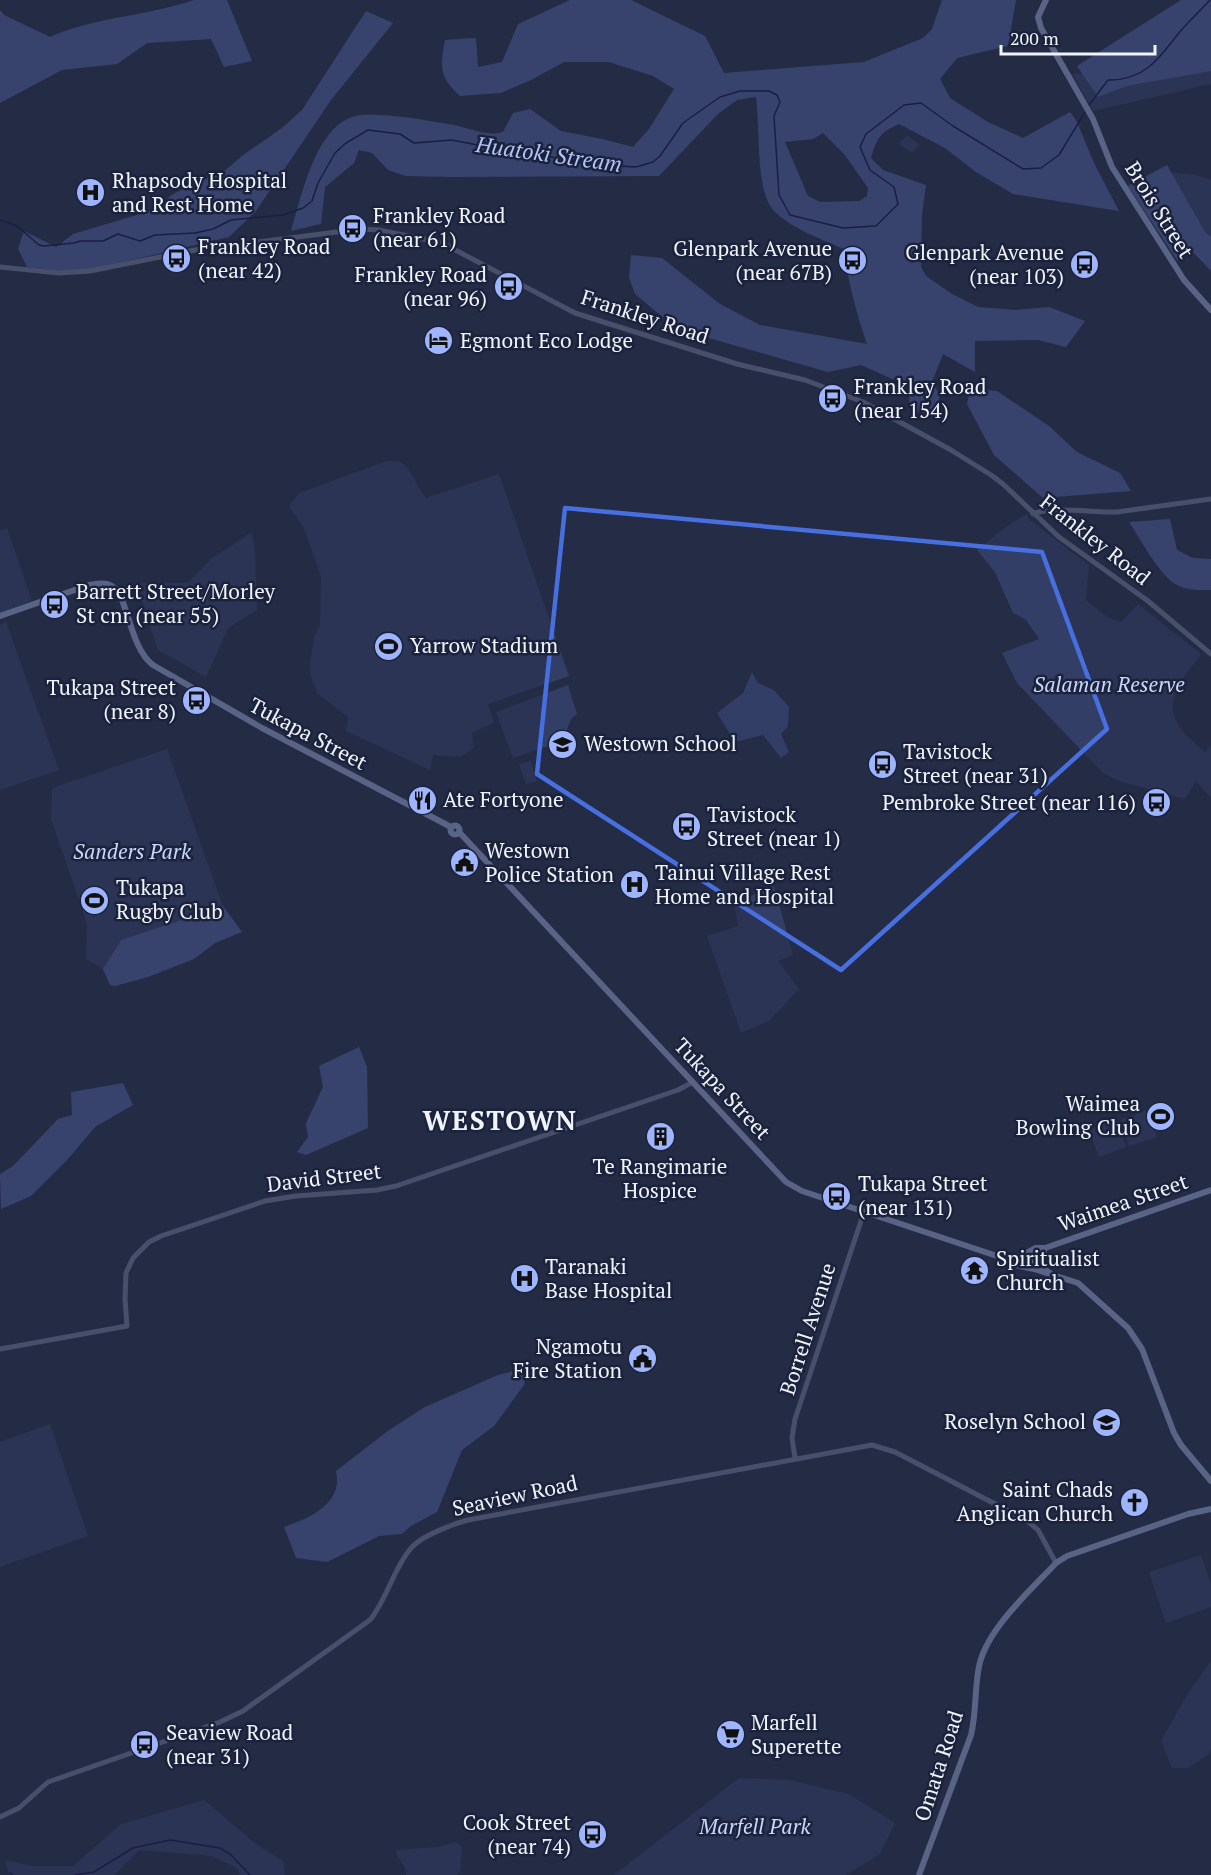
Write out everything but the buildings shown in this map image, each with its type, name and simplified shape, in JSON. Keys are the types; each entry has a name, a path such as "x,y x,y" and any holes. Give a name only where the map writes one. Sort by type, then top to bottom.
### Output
{"main road":[{"name":"Brois Street","path":"1046,0 1039,13 1039,24 1092,116 1106,155 1120,181 1184,280 1211,310"},
{"name":"Tukapa Street","path":"0,616 89,585 110,585 119,594 136,644 144,657 153,665 246,720 451,827 452,833 459,832 786,1182 802,1191 1003,1258 1011,1264 1027,1260 1052,1274 1083,1286 1135,1336 1174,1433 1211,1481"},
{"name":"Waimea Street","path":"1027,1260 1045,1248 1211,1190"},
{"name":"Waimea Street","path":"1044,1268 1041,1259 1045,1248"},
{"path":"1003,1258 1027,1260"},
{"name":"Tukapa Street","path":"1027,1260 1046,1274 1052,1274"},
{"name":"Tukapa Street","path":"1203,1470 1211,1474"},
{"name":"Omata Road","path":"919,1875 971,1735 975,1719 979,1669 984,1652 1003,1622 1056,1563 1075,1553 1209,1508"}],"street":[{"name":"Frankley Road","path":"0,267 59,273 90,272 195,250 361,229 424,237 442,243 582,315 737,363 805,380 863,402 978,466 1003,484 1059,537 1148,602 1211,654"},
{"path":"1033,514 1045,510 1102,513 1211,499"},
{"name":"David Street","path":"0,1349 127,1326 125,1285 129,1264 139,1250 161,1236 265,1201 296,1196 377,1190 396,1186 678,1090 693,1082"},
{"name":"Borrell Avenue","path":"795,1458 792,1438 795,1419 864,1212"},
{"name":"Seaview Road","path":"0,1817 18,1808 48,1782 220,1722 243,1711 364,1626 375,1614 417,1542 454,1525 483,1517 872,1445 888,1449 1026,1520 1038,1530 1056,1563"}],"highlighted area":[{"path":"565,508 1042,552 1107,729 841,970 537,774"}],"green space":[{"path":"1181,0 1211,0 1211,84 1093,111 1072,73 1094,75 1161,36"},
{"path":"907,135 919,145 914,151 910,152 899,144"},
{"path":"1160,171 1197,175 1211,180 1211,271 1193,252 1177,260 1128,186"},
{"path":"387,461 400,461 426,498 499,474 569,676 488,704 494,723 472,733 474,748 460,757 433,755 430,770 346,731 348,717 317,693 311,677 310,664 314,638 320,625 321,576 304,529 289,506 299,493"},
{"name":"Salaman Reserve","path":"1026,514 1030,520 1089,565 1086,600 1107,617 1121,622 1138,604 1201,654 1177,689 1173,708 1175,718 1189,738 1205,752 1211,745 1211,798 1196,781 1185,799 1122,782 1103,773 1017,683 1002,653 1039,639 1026,620 1013,613 995,572 977,550"},
{"path":"7,528 32,601 0,613 0,530"},
{"path":"252,532 255,550 257,610 228,628 206,677 158,650 136,583 188,583 211,559"},
{"path":"6,622 59,770 0,790 0,625"},
{"path":"752,672 758,683 774,690 789,707 788,726 781,734 789,752 781,758 763,735 735,742 717,713 743,693"},
{"path":"568,685 577,714 571,719 563,741 513,758 496,712"},
{"name":"Sanders Park","path":"167,749 223,906 121,940 103,969 86,959 87,923 51,819 52,788"},
{"path":"531,761 537,781 526,784 519,764"},
{"path":"774,886 793,955 778,961 799,989 769,1021 741,1033 707,936 738,926 734,903"},
{"path":"1147,1110 1157,1137 1129,1146 1120,1120"},
{"path":"1116,1120 1126,1147 1099,1157 1089,1130"},
{"path":"50,1424 88,1536 0,1567 0,1442"},
{"path":"1201,1555 1211,1584 1211,1607 1166,1623 1149,1572"},
{"path":"1211,1661 1211,1747 1209,1754 1188,1768 1172,1768 1161,1741 1188,1693"},
{"name":"Marfell Park","path":"739,1778 789,1780 849,1794 895,1823 880,1854 846,1875 614,1875"},
{"path":"204,1800 256,1844 283,1861 285,1875 240,1875 237,1868 212,1856 139,1850 114,1875 9,1875 5,1860 31,1866 73,1866 121,1824"},
{"path":"456,1842 462,1847 460,1872 457,1875 406,1875 396,1850 437,1847"}],"shaded area":[{"path":"194,0 227,0 252,61 224,67 211,39 147,43 117,64 62,70 0,103 0,10 4,15 50,37 85,25"},
{"path":"570,0 631,0 705,36 724,73 864,62 923,38 932,29 942,0 1016,0 1008,46 957,58 940,79 950,98 988,122 1023,138 1070,112 1077,122 1094,163 1119,211 1013,194 976,172 945,148 899,124 887,130 880,137 871,158 883,170 926,185 922,215 921,267 926,276 952,294 978,307 1016,310 1049,307 1085,321 1066,347 1038,340 975,341 975,372 943,354 932,382 940,395 938,403 928,417 910,407 908,386 861,365 828,372 677,329 635,294 629,277 631,255 662,258 720,304 760,325 867,344 853,297 844,249 792,225 769,204 760,167 756,97 737,100 718,114 659,176 406,176 388,170 372,153 359,150 354,163 325,187 321,224 291,231 306,179 314,161 333,129 346,119 362,115 394,116 497,133 503,132 513,113 530,109 561,131 633,147 649,129 674,89 653,76 609,62 564,62 501,93 460,96 448,83 443,71 442,58 445,40 476,38 478,67 502,62 518,24","holes":["823,133 845,155 868,188 867,196 859,201 820,202 808,196 785,142 813,139"]},
{"path":"1181,0 1211,0 1211,71 1127,86 1098,97 1077,66"},
{"path":"366,11 393,23 331,100 256,211 229,237 76,273 27,267 18,249 24,231 56,247 73,234 157,209 170,196 192,184 222,173 243,155 282,128 302,110"},
{"path":"1167,165 1205,232 1211,237 1211,271 1193,252 1177,260 1128,186"},
{"path":"974,389 997,391 1049,426 1077,452 1120,473 1131,491 1043,498 994,455 967,404 969,394"},
{"path":"1170,519 1177,550 1193,558 1211,559 1211,590 1187,589 1168,579 1129,522"},
{"path":"223,906 242,932 215,943 194,959 148,977 115,986 110,985 103,969 121,940"},
{"path":"359,1047 367,1067 368,1128 306,1155 297,1152 308,1137 306,1123 323,1087 319,1066"},
{"path":"123,1083 133,1105 95,1127 68,1159 31,1196 1,1209 0,1174 13,1166 58,1119 72,1115 71,1092"},
{"path":"526,1368 524,1385 494,1426 462,1450 437,1512 411,1526 402,1534 379,1536 327,1562 296,1558 284,1527 314,1514 330,1501 337,1482 336,1471 389,1430 425,1407 498,1375"}],"waterway":[{"name":"Huatoki Stream","path":"1089,105 1108,80 1131,77 1149,67 1210,0"},
{"name":"Huatoki Stream","path":"0,220 17,226 39,245 44,246 80,241 103,241 118,234 140,241 155,235 195,233 213,229 231,220 283,215 303,208 312,201 318,183 335,153 346,143 368,130 400,134 414,143 452,140 493,148 515,148 544,156 600,165 636,167 653,162 660,156 683,123 720,97 740,91 769,91 777,95 780,102 774,116 779,195 790,215 843,228 876,226 898,204 894,187 870,170 860,147 866,134 904,105 921,103 953,126 1023,169 1041,168 1059,155 1085,112"},
{"path":"75,1875 94,1872 133,1848 170,1840 220,1848 230,1854 250,1875"}],"place":[{"name":"Rhapsody Hospital and Rest Home","path":"91,193"},
{"name":"Frankley Road (near 61)","path":"352,228"},
{"name":"Frankley Road (near 42)","path":"177,259"},
{"name":"Glenpark Avenue (near 67B)","path":"853,261"},
{"name":"Glenpark Avenue (near 103)","path":"1085,265"},
{"name":"Frankley Road (near 96)","path":"508,287"},
{"name":"Egmont Eco Lodge","path":"439,341"},
{"name":"Frankley Road (near 154)","path":"833,399"},
{"name":"Barrett Street/Morley St cnr (near 55)","path":"55,604"},
{"name":"Yarrow Stadium","path":"389,646"},
{"name":"Tukapa Street (near 8)","path":"197,700"},
{"name":"Westown School","path":"563,744"},
{"name":"Tavistock Street (near 31)","path":"882,764"},
{"name":"Ate Fortyone","path":"422,800"},
{"name":"Pembroke Street (near 116)","path":"1157,803"},
{"name":"Tavistock Street (near 1)","path":"686,827"},
{"name":"Westown Police Station","path":"464,863"},
{"name":"Tainui Village Rest Home and Hospital","path":"634,885"},
{"name":"Tukapa Rugby Club","path":"95,900"},
{"name":"Waimea Bowling Club","path":"1161,1116"},
{"name":"Te Rangimarie Hospice","path":"660,1136"},
{"name":"Tukapa Street (near 131)","path":"837,1196"},
{"name":"Spiritualist Church","path":"975,1271"},
{"name":"Taranaki Base Hospital","path":"524,1279"},
{"name":"Ngamotu Fire Station","path":"643,1359"},
{"name":"Roselyn School","path":"1107,1422"},
{"name":"Saint Chads Anglican Church","path":"1134,1502"},
{"name":"Marfell Superette","path":"730,1735"},
{"name":"Seaview Road (near 31)","path":"145,1745"},
{"name":"Cook Street (near 74)","path":"592,1835"}],"district":[{"name":"WESTOWN","path":"500,1121"}]}
